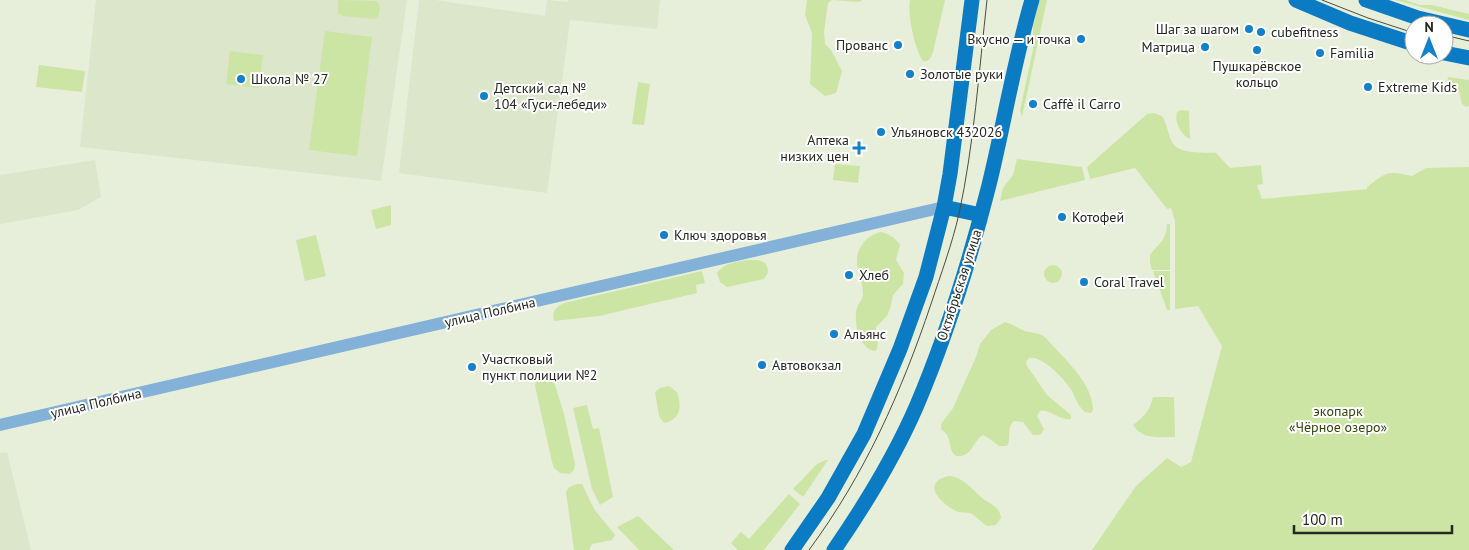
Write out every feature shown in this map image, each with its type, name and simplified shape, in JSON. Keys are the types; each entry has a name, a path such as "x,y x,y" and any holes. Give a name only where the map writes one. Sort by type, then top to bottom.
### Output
{"main road":[{"path":"792,550 828,498 870,422 900,349 919,296 944,207 950,174 972,0"},
{"name":"Октябрьская улица","path":"834,550 871,492 895,449 916,405 955,304 981,215 1032,0"},
{"path":"1296,0 1350,23 1404,41"},
{"path":"1366,0 1418,18 1469,30"},
{"path":"1454,55 1469,58"},
{"name":"улица Полбина","path":"944,207 981,215"}],"street":[{"name":"улица Полбина","path":"0,425 944,207"}],"shaded area":[{"name":"Школа № 27","path":"96,0 407,0 381,181 80,147"},
{"name":"Детский сад № 104 «Гуси-лебеди»","path":"419,0 435,0 545,16 547,0 568,2 569,0 660,0 657,29 570,20 547,193 399,173"},
{"path":"95,160 101,197 78,210 0,224 0,175"},
{"path":"7,452 31,550 0,550 0,453"}],"green space":[{"path":"338,0 377,1 379,7 378,15 376,19 343,16 338,13"},
{"path":"807,0 832,0 828,3 824,32 825,44 831,50 842,71 836,93 825,96 810,84 812,33 805,15"},
{"path":"832,0 863,0 858,2"},
{"path":"910,0 945,0 933,52 927,61 923,61 920,56 915,41 911,23"},
{"path":"1040,0 1047,0 1022,117 1020,110 1033,50 1033,26"},
{"path":"1395,0 1405,0 1420,5 1432,5 1469,14 1469,20"},
{"path":"325,31 372,37 357,156 309,150"},
{"path":"230,51 263,55 259,88 226,84"},
{"path":"39,65 85,71 82,92 36,87"},
{"path":"1448,77 1469,80 1469,106 1466,107 1462,104 1459,91 1453,91 1450,88"},
{"path":"638,82 650,84 644,125 632,124"},
{"path":"1181,110 1189,111 1190,139 1177,124 1177,112"},
{"name":"экопарк «Чёрное озеро»","path":"1154,113 1162,116 1172,142 1180,149 1192,152 1216,153 1230,168 1261,165 1263,184 1257,185 1262,199 1367,189 1367,187 1384,175 1392,173 1412,176 1426,168 1469,167 1469,550 1092,550 1136,486 1167,458 1181,467 1191,462 1222,346 1198,306 1175,309 1175,221 1171,208 1167,209 1135,168 1090,179 1087,167 1147,114"},
{"path":"1017,159 1082,167 1085,180 1000,201 1003,188 1013,175"},
{"path":"835,164 860,166 858,183 833,180"},
{"path":"391,205 391,225 376,229 371,210"},
{"path":"1167,224 1170,224 1170,270 1152,270 1150,255 1164,238"},
{"path":"880,232 891,236 900,245 896,260 904,273 903,284 893,295 887,316 876,327 878,343 875,351 869,349 861,340 857,327 857,308 863,294 857,257 865,240"},
{"path":"316,235 326,276 305,281 296,240"},
{"path":"739,261 762,261 766,264 768,273 764,279 727,287 720,282 717,273 724,266"},
{"path":"1053,265 1059,268 1062,274 1059,280 1053,283 1047,280 1044,274 1047,268"},
{"path":"702,271 705,283 696,285 697,293 599,316 554,321 553,315 555,310 564,303"},
{"path":"1153,271 1170,271 1170,310 1167,310"},
{"path":"1005,322 1045,337 1082,380 1092,400 1093,410 1091,413 1085,412 1070,388 1057,373 1040,360 1029,358 1026,362 1027,366 1047,395 1071,415 1071,419 1040,411 1037,416 1044,429 1040,435 1033,435 1023,422 1014,421 1010,427 1007,446 999,446 983,435 969,452 965,455 956,456 951,449 949,439 941,429 941,424 953,408 980,344 991,330"},
{"path":"541,375 551,376 564,414 575,464 574,470 570,474 560,473 554,468 552,462 535,386 536,381"},
{"path":"669,386 677,392 680,407 674,419 664,423 659,416 655,392 660,388"},
{"path":"1153,397 1174,397 1175,437 1146,435 1137,430 1133,425 1146,413"},
{"path":"587,405 593,429 599,428 613,497 600,505 592,489 573,408"},
{"path":"828,460 803,497 793,489 817,464"},
{"path":"949,476 963,481 997,508 1001,518 996,525 987,526 972,514 956,511 938,497 934,487 936,483"},
{"path":"582,484 594,509 615,535 612,540 592,544 589,550 574,550 566,492 572,485"},
{"path":"789,494 800,504 764,550 738,550 731,543 741,532 749,539"},
{"path":"638,516 674,550 639,550 617,527"}],"tram line":[{"path":"809,550 847,492 880,432 907,369 946,259 959,214 969,161 987,0"},
{"path":"1322,0 1404,30"},
{"path":"1454,37 1469,41"}],"place":[{"name":"Шаг за шагом","path":"1249,29"},
{"name":"cubefitness","path":"1261,32"},
{"name":"Вкусно — и точка","path":"1081,39"},
{"name":"Прованс","path":"898,45"},
{"name":"Матрица","path":"1205,47"},
{"name":"Пушкарёвское кольцо","path":"1257,50"},
{"name":"Familia","path":"1320,53"},
{"name":"Золотые руки","path":"910,74"},
{"name":"Школа № 27","path":"241,79"},
{"name":"Extreme Kids","path":"1368,87"},
{"name":"Детский сад № 104 «Гуси-лебеди»","path":"484,96"},
{"name":"Caffè il Carro","path":"1033,104"},
{"name":"Ульяновск 432026","path":"881,132"},
{"name":"Аптека низких цен","path":"859,148"},
{"name":"Котофей","path":"1062,217"},
{"name":"Ключ здоровья","path":"664,235"},
{"name":"Хлеб","path":"849,275"},
{"name":"Coral Travel","path":"1084,282"},
{"name":"Альянс","path":"834,334"},
{"name":"Автовокзал","path":"762,365"},
{"name":"Участковый пункт полиции №2","path":"472,367"}]}
